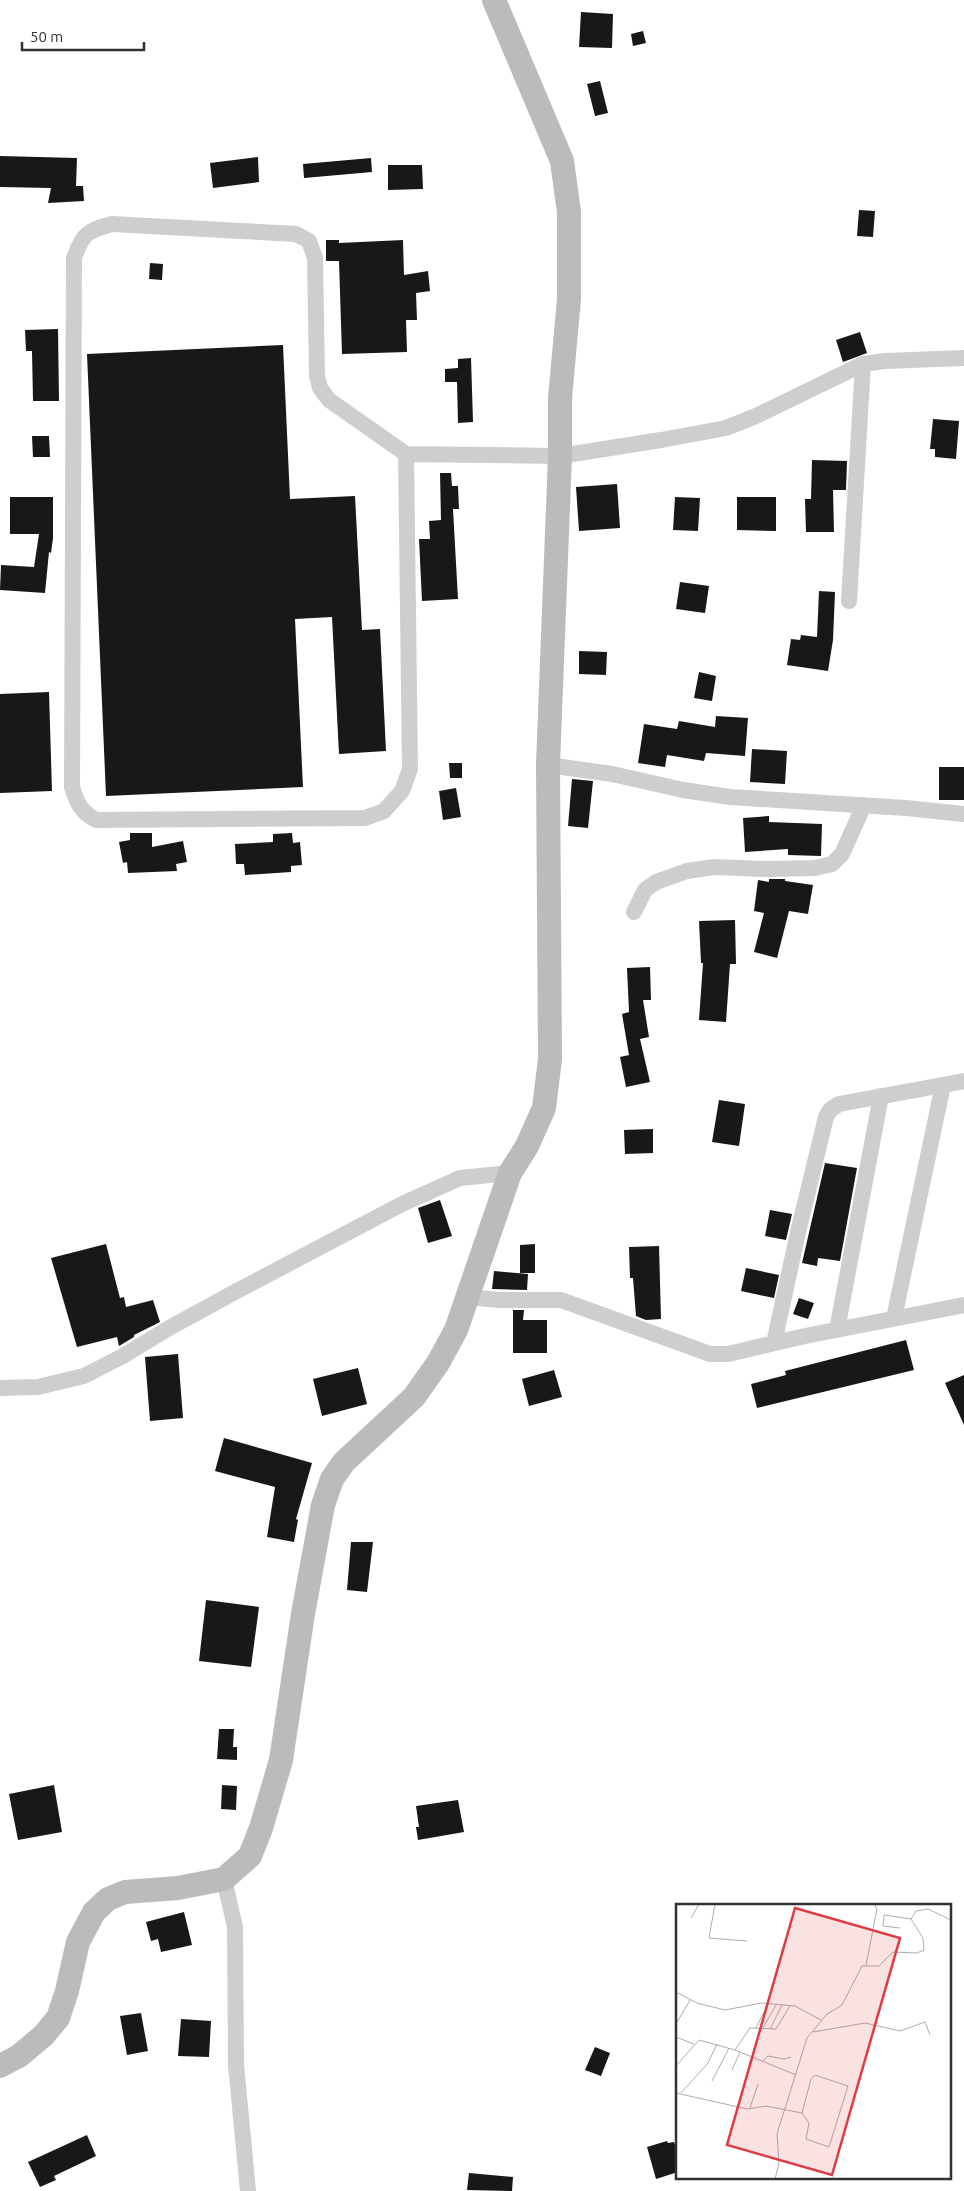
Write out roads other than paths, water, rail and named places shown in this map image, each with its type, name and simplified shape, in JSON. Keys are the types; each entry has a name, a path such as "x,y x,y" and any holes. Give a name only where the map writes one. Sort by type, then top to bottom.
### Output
{"main road":[{"path":"0,2066 19,2056 44,2035 58,2018 67,1991 78,1942 94,1912 108,1899 125,1892 178,1888 224,1879 250,1856 261,1828 281,1760 304,1605 323,1505 332,1479 344,1462 414,1397 438,1363 456,1330 510,1173 527,1146 544,1108 550,1059 548,765 560,456 560,398 569,299 570,212 562,161 494,0"}],"street":[{"path":"406,454 410,769 402,791 384,811 365,818 96,820 85,814 77,803 72,787 74,258 80,241 90,230 112,224 296,234 309,242 314,258 317,376 320,388 329,400 406,454 560,456 726,428 756,416 863,364 886,361 964,358"},
{"path":"849,601 863,364"},
{"path":"548,765 612,774 682,790 730,797 864,805 964,814"},
{"path":"634,912 644,890 656,882 687,871 714,867 815,868 832,864 842,854 864,805"},
{"path":"774,1343 799,1228 826,1117 830,1110 839,1104 964,1081"},
{"path":"894,1318 943,1085"},
{"path":"838,1330 881,1096"},
{"path":"0,1388 38,1387 84,1376 235,1292 402,1204 460,1178 510,1173"},
{"path":"466,1297 500,1300 561,1300 710,1354 728,1354 963,1301"},
{"path":"224,1879 235,1927 236,2065 248,2191"}]}
